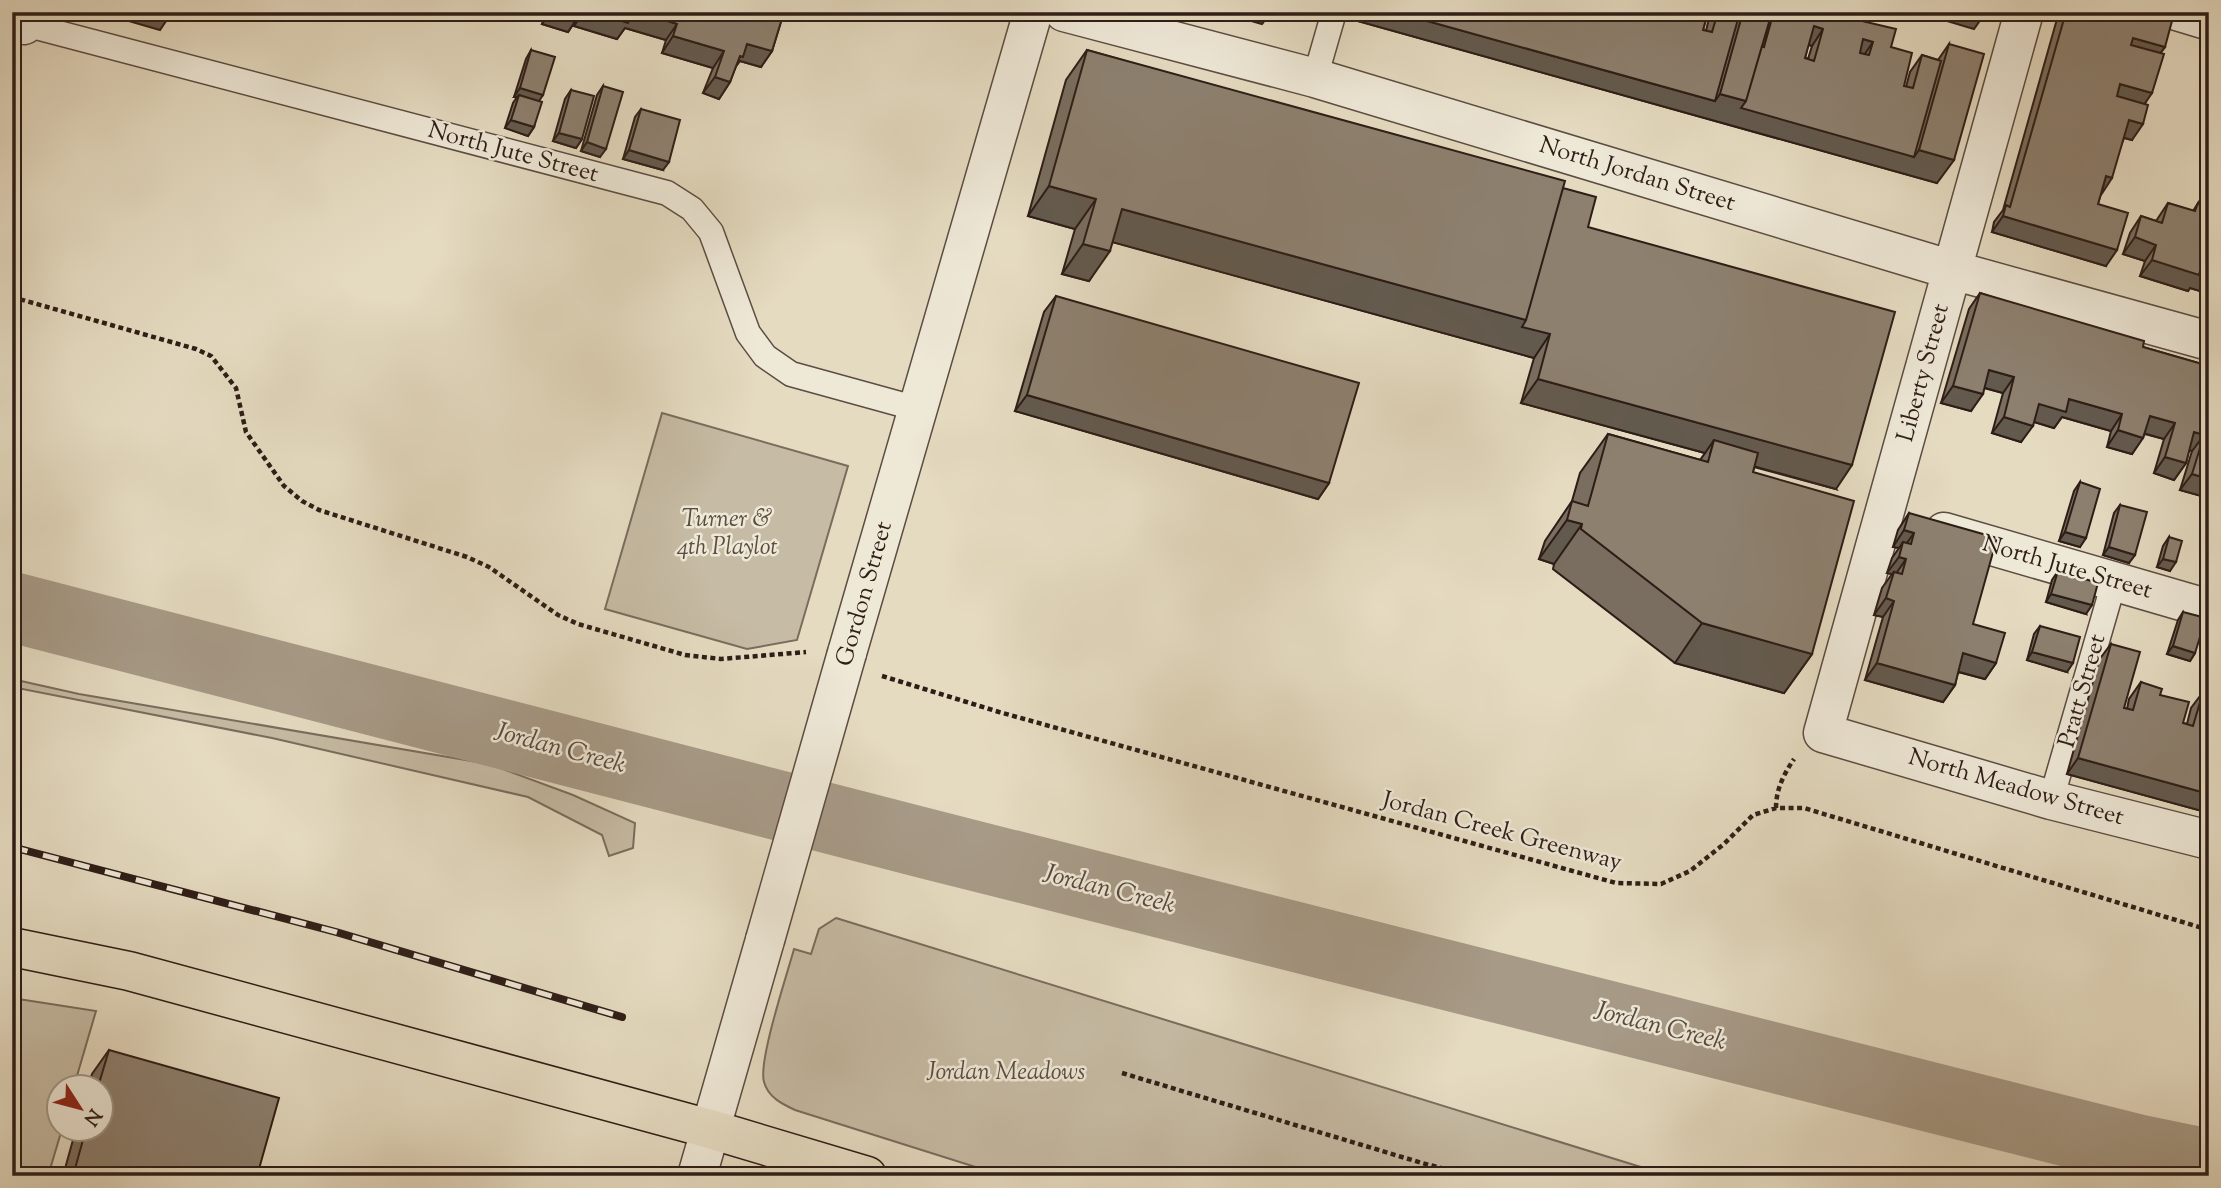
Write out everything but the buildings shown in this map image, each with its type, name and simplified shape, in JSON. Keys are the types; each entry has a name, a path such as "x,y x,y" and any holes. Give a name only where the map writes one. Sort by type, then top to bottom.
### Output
{"main road":[{"path":"12,947 129,971 710,1129 867,1176"}],"street":[{"name":"Gordon Street","path":"697,1176 1033,12"},
{"name":"North Jordan Street","path":"1064,12 1315,78 1952,270 2209,341"},
{"name":"Liberty Street","path":"1823,733 2024,12"},
{"name":"North Jute Street","path":"1885,514 2209,609"},
{"name":"North Meadow Street","path":"1823,733 2052,800 2209,840"}],"lane":[{"path":"1315,78 1334,12"},
{"path":"2156,12 2209,28"},
{"name":"North Jute Street","path":"21,19 667,193 692,209 711,232 748,333 765,356 791,374 918,409"},
{"name":"Pratt Street","path":"2052,800 2114,582"}],"path":[{"path":"12,297 196,349 211,356 236,388 246,432 284,486 302,501 319,510 467,557 489,567 558,615 579,624 685,655 721,659 804,651"},
{"name":"Jordan Creek Greenway","path":"887,677 1012,716 1616,883 1661,884 1690,871 1724,844 1753,815 1776,808 1804,808 2209,930"},
{"path":"1776,808 1776,794 1794,759 1823,733"},
{"path":"1122,1073 1471,1176"}],"green space":[{"name":"Turner & 4th Playlot","path":"662,413 848,466 797,640 747,649 605,609"},
{"path":"12,679 79,694 489,764 573,795 635,823 633,848 609,856 602,835 528,797 272,738 12,687"},
{"name":"Jordan Meadows","path":"836,918 1670,1176 1004,1176 795,1110 769,1092 764,1082 765,1056 794,949 811,954 819,929"},
{"path":"12,998 96,1011 78,1072 46,1072 46,1142 58,1142 48,1176 12,1176"}],"waterway":[{"name":"Jordan Creek","path":"12,607 928,844 2136,1149 2209,1164"}],"railway":[{"path":"12,847 336,932 622,1017"}]}
